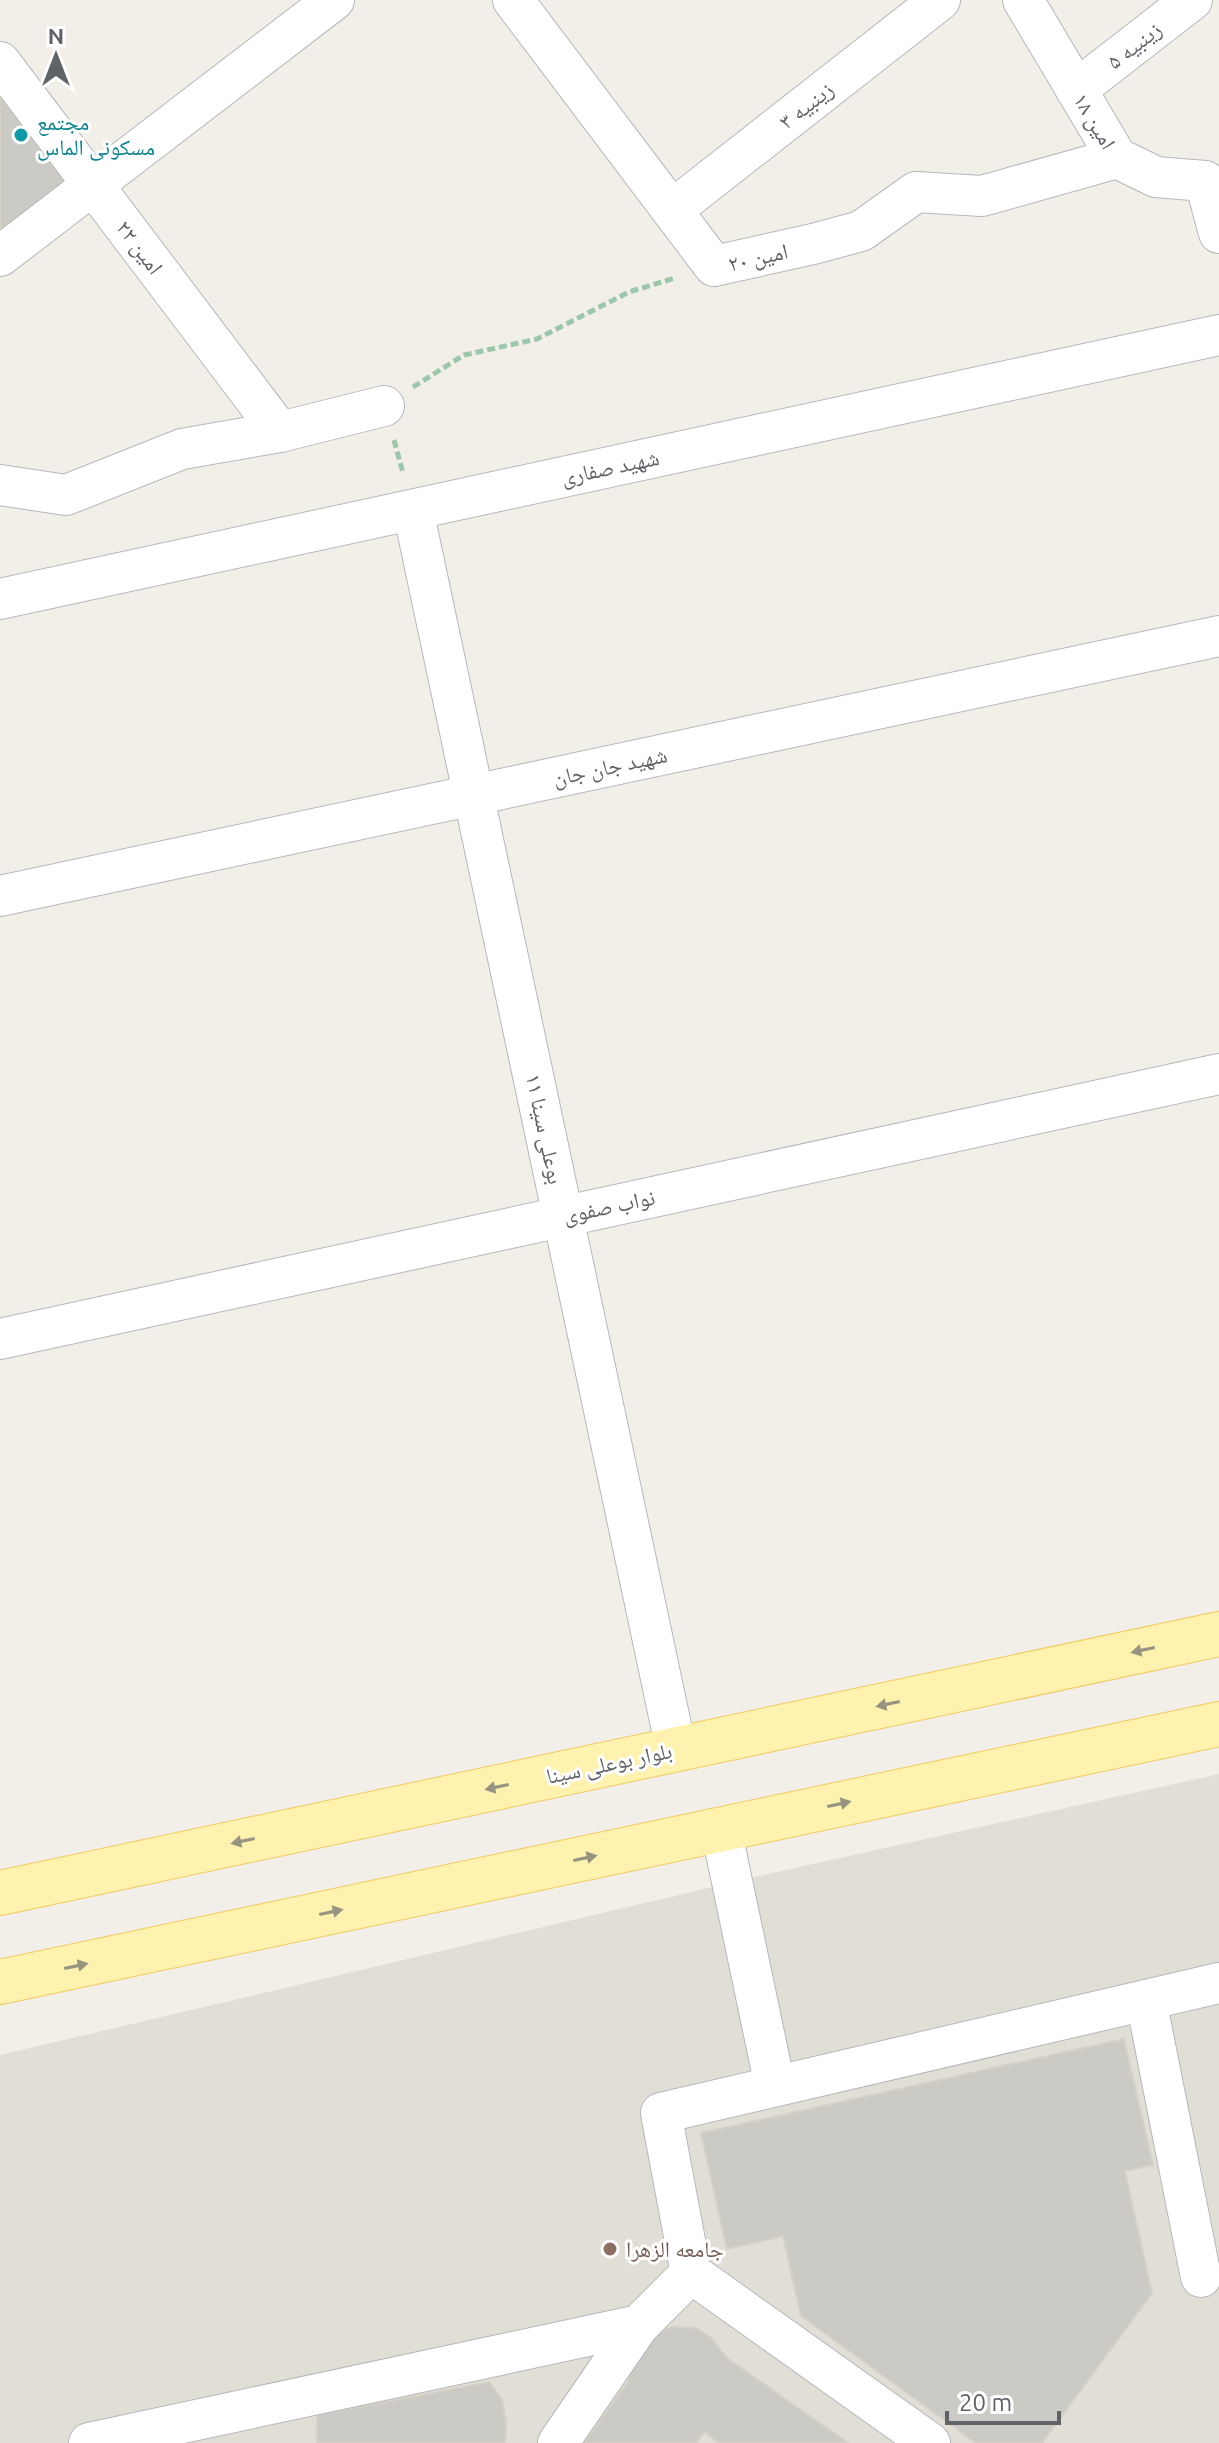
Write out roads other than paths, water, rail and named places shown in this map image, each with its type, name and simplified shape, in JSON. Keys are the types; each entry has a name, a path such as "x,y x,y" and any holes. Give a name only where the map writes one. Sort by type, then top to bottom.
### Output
{"main road":[{"name":"بلوار بوعلی سینا","path":"0,1893 1219,1634"},
{"path":"0,1982 1219,1724"}],"street":[{"path":"0,256 334,0"},
{"name":"امین ۲۰","path":"513,0 714,266 861,231 916,192 982,196 1117,158"},
{"name":"زینبیه ۳","path":"672,210 940,0"},
{"name":"امین ۱۸","path":"1023,0 1117,158 1156,177 1212,180 1219,233"},
{"name":"زینبیه ۵","path":"1076,90 1192,0"},
{"name":"امین ۲۲","path":"0,62 280,432"},
{"name":"شهید صفاری","path":"0,599 1219,335"},
{"path":"0,485 66,495 182,449 280,432 384,406"},
{"name":"بوعلی سینا ۱۱","path":"413,510 676,1749"},
{"name":"شهید جان جان","path":"0,896 1219,636"},
{"name":"نواب صفوی","path":"0,1339 1219,1074"},
{"path":"721,1829 775,2086"},
{"path":"930,2443 691,2273 661,2113 1219,1983"},
{"path":"1146,2000 1201,2277"},
{"path":"558,2443 639,2325 691,2273"},
{"path":"89,2443 177,2435 639,2325"}],"place":[{"name":"مجتمع مسکونی الماس","path":"21,135"},
{"name":"جامعه الزهرا","path":"610,2249"}]}
